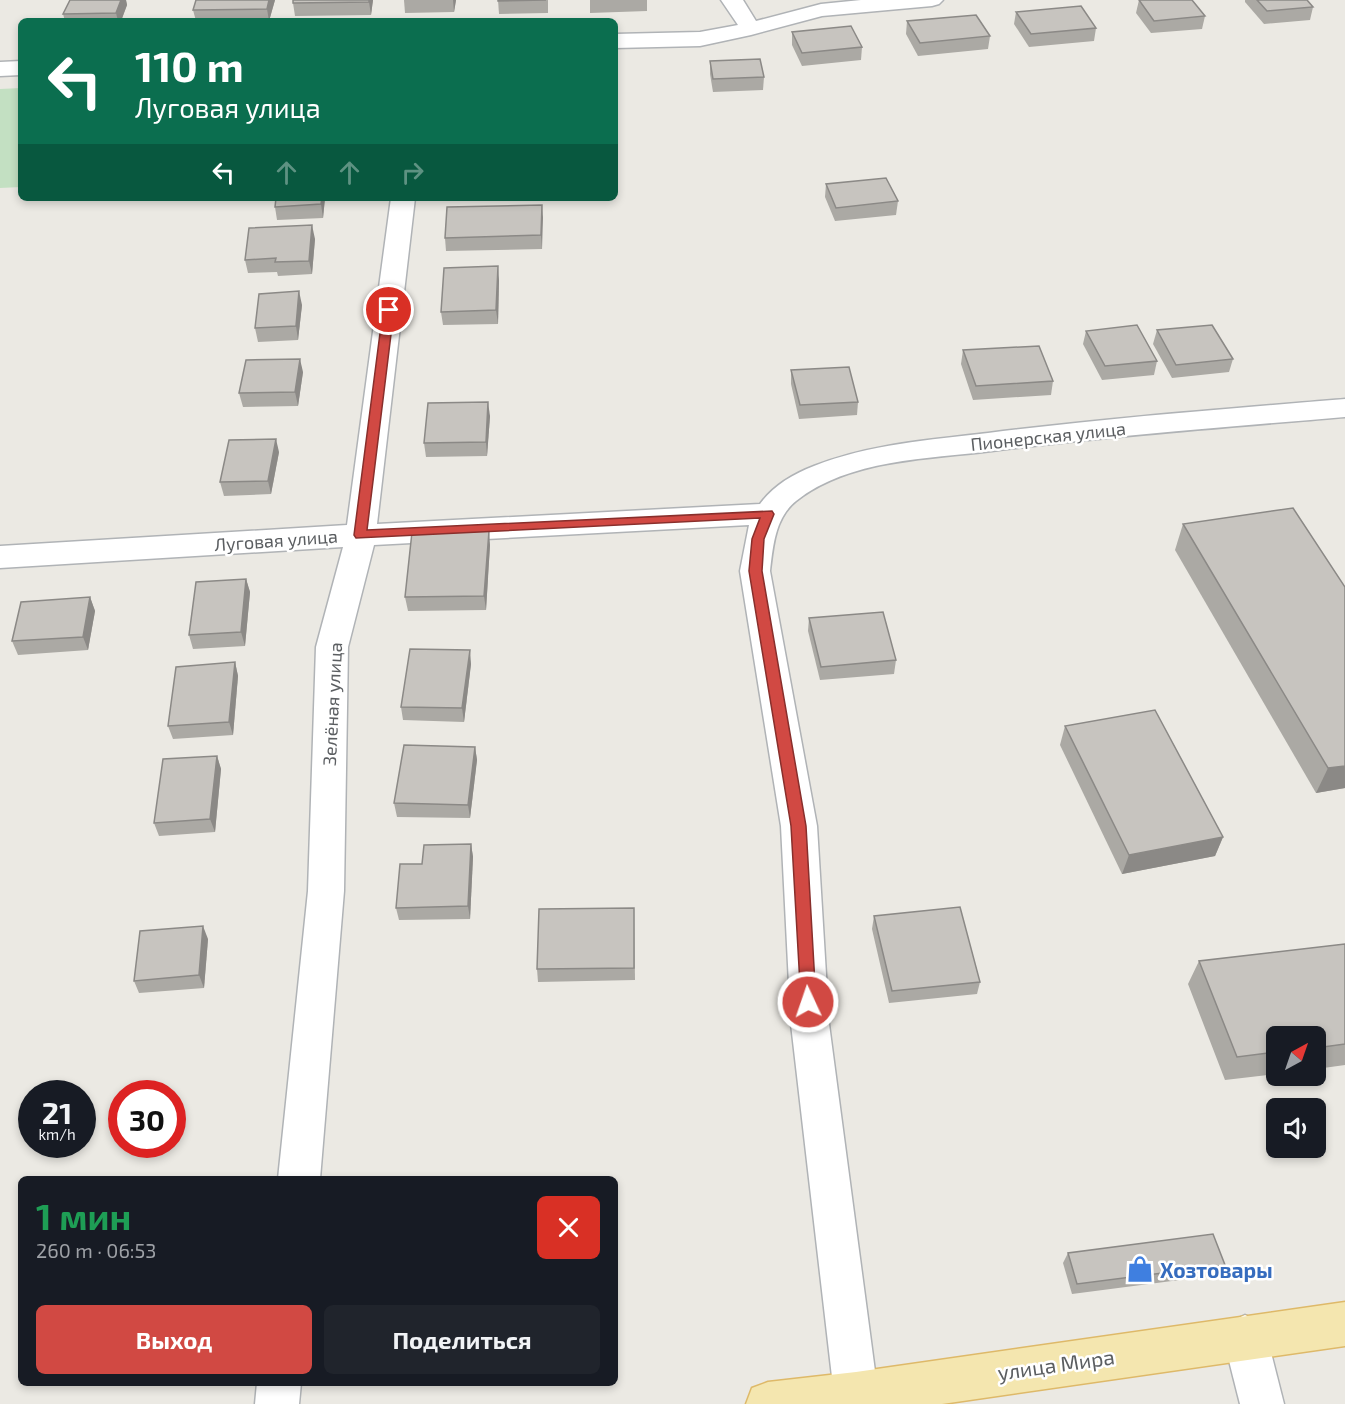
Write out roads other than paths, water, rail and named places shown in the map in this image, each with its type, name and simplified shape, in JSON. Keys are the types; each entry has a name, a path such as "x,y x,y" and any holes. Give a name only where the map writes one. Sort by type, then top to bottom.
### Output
{"main road":[{"name":"улица Мира","path":"768,1404 856,1394 1345,1324"}],"street":[{"path":"732,0 751,29"},
{"path":"618,41 700,39 751,29 821,10 932,0"},
{"path":"0,69 18,68"},
{"name":"Зелёная улица","path":"299,1176 326,891 332,647 361,535 403,201"},
{"name":"Пионерская улица","path":"768,514 785,494 813,477 879,458 1025,437 1345,408"},
{"path":"768,514 758,539 755,571 799,826 810,1024 856,1394"},
{"name":"Луговая улица","path":"0,557 768,514"},
{"path":"1245,1337 1262,1404"},
{"path":"277,1404 279,1386"}],"place":[{"name":"Хозтовары","path":"1140,1269"}]}
